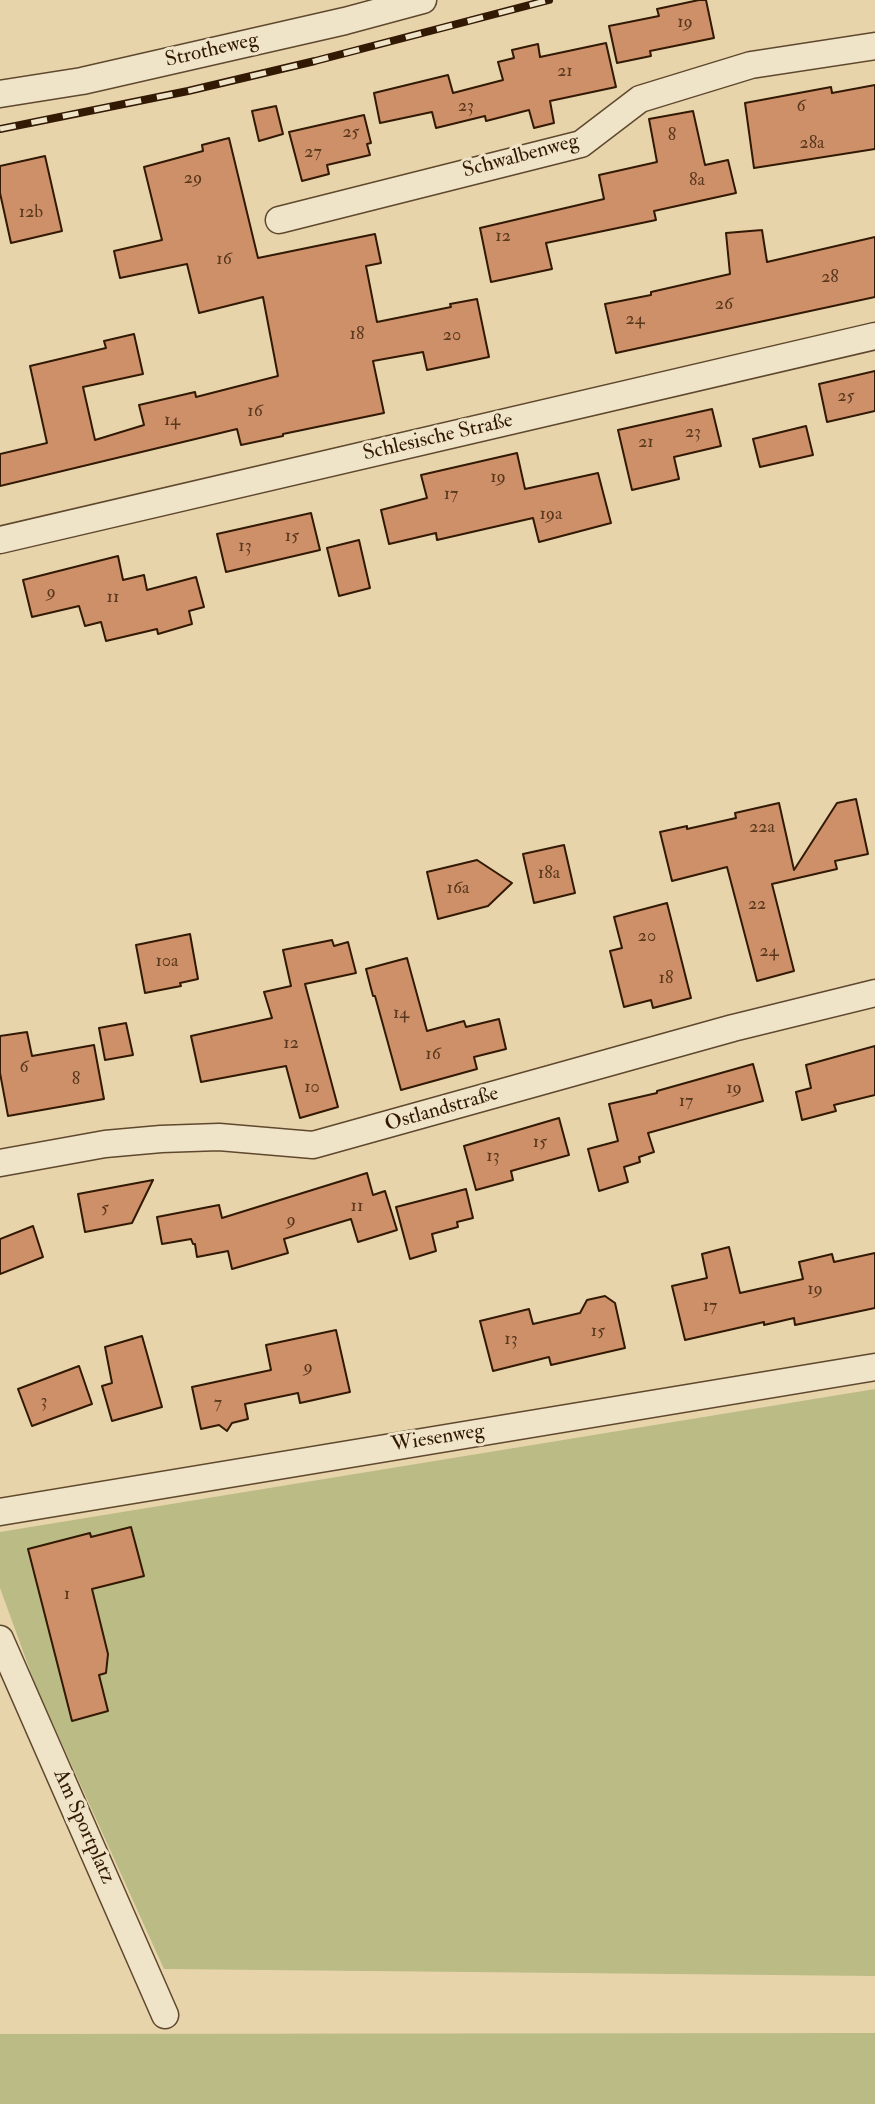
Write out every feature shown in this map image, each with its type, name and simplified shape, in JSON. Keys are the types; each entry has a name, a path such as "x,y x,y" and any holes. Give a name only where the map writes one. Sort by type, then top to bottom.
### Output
{"street":[{"name":"Strotheweg","path":"0,94 82,81 343,10 423,0"},
{"name":"Schwalbenweg","path":"279,220 582,144 640,99 751,65 875,46"},
{"name":"Schlesische Straße","path":"0,540 875,336"},
{"name":"Ostlandstraße","path":"0,1163 105,1144 161,1139 219,1137 313,1145 733,1028 875,993"},
{"name":"Wiesenweg","path":"0,1512 875,1367"},
{"name":"Am Sportplatz","path":"0,1639 12,1695 165,2015"}],"green space":[{"path":"875,1389 875,1976 164,1969 35,1684 0,1588 0,1532"},
{"path":"875,2033 875,2104 0,2104 0,2034"}],"building":[{"path":"706,0 714,38 650,51 651,56 617,63 609,26 659,16 657,9"},
{"path":"606,43 616,87 550,101 554,123 534,128 529,110 486,121 485,116 436,128 432,112 380,123 374,93 448,75 453,93 503,80 498,62 514,58 512,50 538,44 540,57"},
{"path":"875,85 875,149 754,168 745,103 831,87 832,93"},
{"path":"276,106 283,134 259,141 252,111"},
{"path":"693,111 705,165 728,160 736,193 654,211 656,220 546,243 552,269 491,282 480,228 604,199 599,175 657,162 649,119"},
{"path":"364,115 371,143 367,144 370,155 327,165 329,174 302,181 289,132"},
{"path":"229,138 258,258 375,234 381,263 366,266 377,322 477,299 489,357 427,370 423,352 373,361 384,413 241,445 237,429 0,486 0,454 47,443 30,366 106,348 104,341 134,334 143,374 83,387 95,440 144,425 139,405 195,392 196,397 278,376 263,297 199,313 187,264 120,278 114,251 162,240 144,167 203,151 202,145"},
{"path":"45,156 62,231 11,243 0,193 0,166"},
{"path":"762,230 767,262 875,237 875,297 616,353 605,304 730,274 726,233"},
{"path":"875,371 875,411 827,422 819,384"},
{"path":"712,409 721,446 674,457 679,479 632,490 618,430"},
{"path":"806,426 813,455 760,467 753,439"},
{"path":"517,453 525,489 598,473 611,523 539,542 533,518 437,540 436,533 389,544 381,510 427,498 421,475"},
{"path":"311,513 320,550 226,572 217,534"},
{"path":"359,540 370,588 339,596 327,548"},
{"path":"118,556 123,580 144,575 147,590 196,577 204,607 189,611 192,624 158,634 157,629 106,641 101,622 85,626 79,606 32,617 23,580"},
{"path":"856,799 868,854 835,861 837,869 772,884 794,971 757,981 727,867 672,881 660,832 736,818 735,813 779,803 794,870 837,803"},
{"path":"564,845 575,893 534,903 523,854"},
{"path":"477,860 512,883 488,906 438,919 427,872"},
{"path":"667,903 691,998 653,1008 651,1000 624,1007 610,951 622,948 614,917"},
{"path":"190,934 198,979 180,983 181,986 145,993 136,945"},
{"path":"332,940 334,946 348,942 356,973 305,984 338,1107 300,1118 286,1066 201,1082 191,1036 272,1018 264,992 291,986 283,950"},
{"path":"407,958 427,1031 464,1021 466,1027 499,1019 506,1049 474,1057 477,1069 401,1090 366,969"},
{"path":"126,1023 133,1055 105,1060 99,1028"},
{"path":"27,1032 32,1056 94,1045 104,1099 8,1116 0,1073 0,1036"},
{"path":"875,1046 875,1095 834,1105 836,1111 802,1120 796,1092 811,1088 806,1065"},
{"path":"753,1064 763,1101 648,1133 654,1152 639,1157 640,1162 624,1167 628,1182 599,1191 588,1149 618,1141 609,1104 657,1093"},
{"path":"559,1118 569,1155 511,1171 513,1180 476,1190 464,1146"},
{"path":"367,1173 373,1195 385,1191 397,1230 358,1242 351,1219 284,1239 288,1253 232,1269 228,1251 197,1257 195,1244 191,1239 162,1244 157,1217 219,1205 222,1218"},
{"path":"153,1180 132,1223 85,1232 78,1194"},
{"path":"466,1189 473,1218 457,1222 458,1227 432,1234 436,1251 410,1259 396,1207"},
{"path":"33,1226 43,1257 0,1274 0,1239"},
{"path":"729,1247 740,1293 803,1279 799,1262 832,1254 834,1262 875,1253 875,1308 795,1325 794,1318 764,1325 764,1322 685,1340 672,1286 707,1278 702,1254"},
{"path":"605,1296 615,1303 625,1348 551,1365 549,1357 493,1371 480,1321 529,1309 533,1324 580,1313 587,1300"},
{"path":"336,1330 350,1392 300,1403 298,1393 245,1404 248,1419 232,1423 227,1431 219,1425 201,1429 192,1387 271,1370 266,1345"},
{"path":"142,1336 162,1407 112,1421 102,1386 112,1383 105,1347"},
{"path":"79,1366 92,1404 32,1426 18,1389"},
{"path":"131,1527 144,1576 92,1589 108,1654 106,1673 99,1675 108,1711 72,1721 28,1549 90,1533 91,1537"}],"railway":[{"path":"0,129 188,91 549,0"}]}
